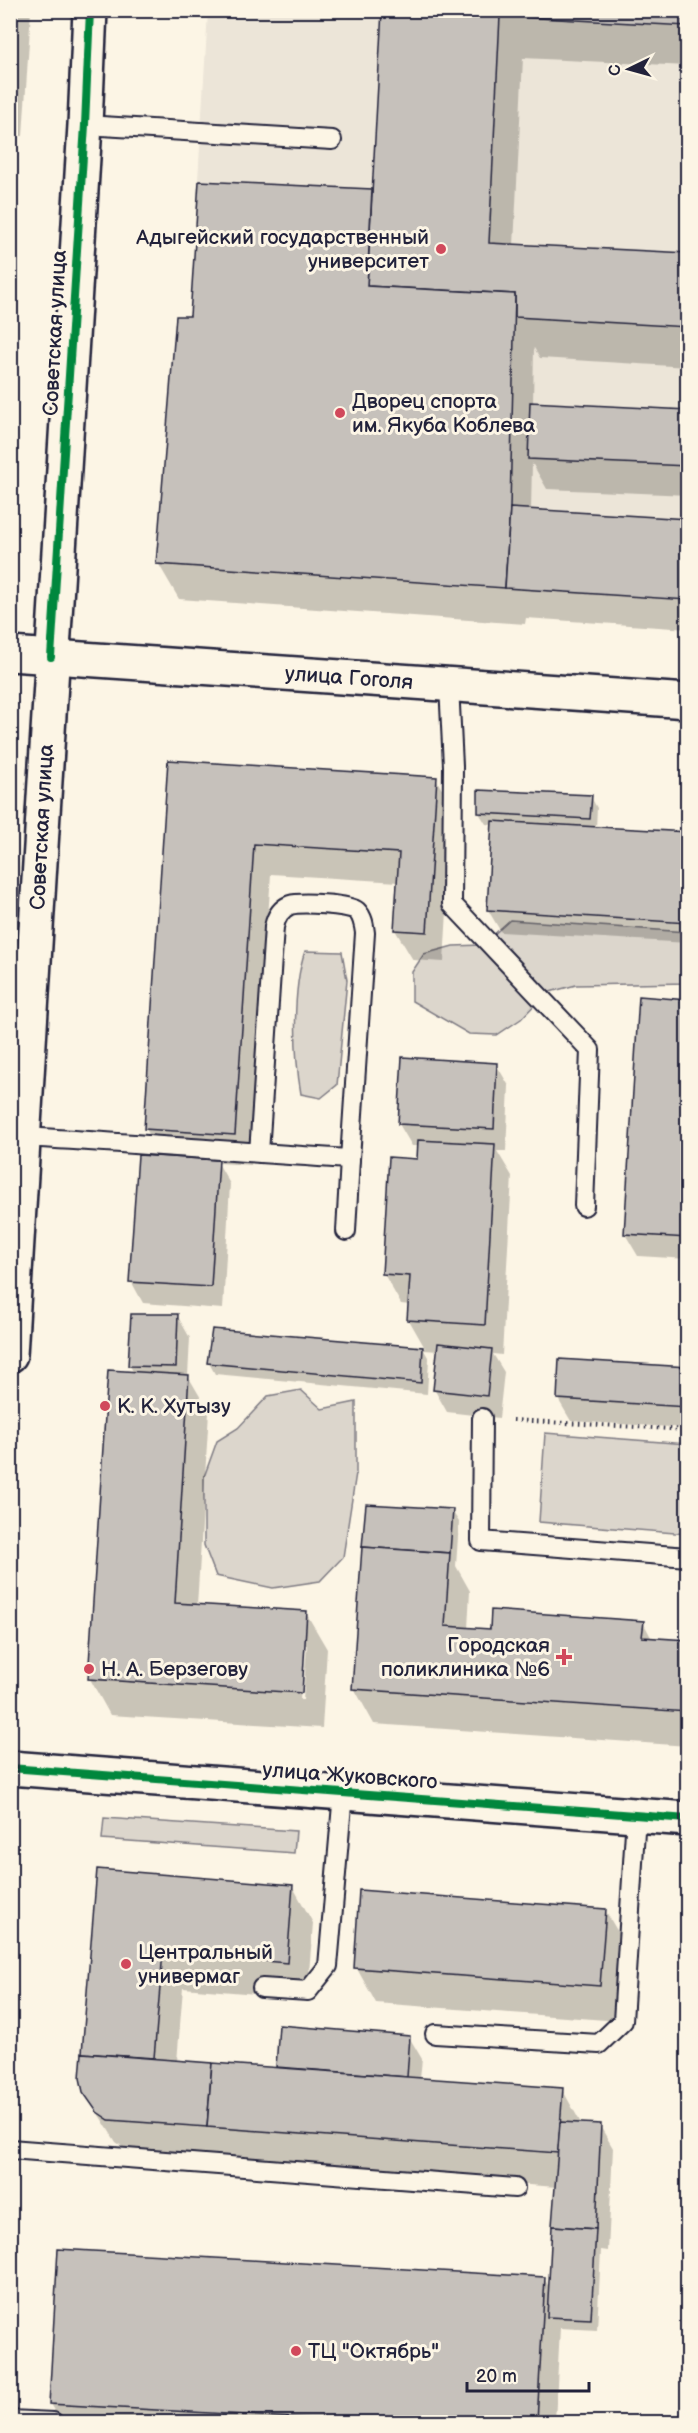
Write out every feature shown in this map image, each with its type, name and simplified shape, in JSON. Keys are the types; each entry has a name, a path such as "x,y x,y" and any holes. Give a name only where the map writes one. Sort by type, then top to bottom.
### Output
{"main road":[{"name":"Советская улица","path":"10,1355 23,1137 20,1034 51,657 85,125 90,10"},
{"name":"улица Гоголя","path":"10,654 687,701"},
{"name":"улица Жуковского","path":"10,1768 687,1819"}],"lane":[{"path":"85,125 332,140"},
{"path":"449,685 453,766 452,904 590,1050 584,1206"},
{"path":"259,1153 276,916 282,909 297,904 351,907 361,916 365,933 346,1231"},
{"path":"23,1137 350,1159"},
{"path":"482,1418 481,1541 687,1557"},
{"path":"262,1988 308,1991 328,1966 343,1793"},
{"path":"435,2034 599,2044 623,2021 636,1815"},
{"path":"10,2149 515,2188"},
{"path":"10,2420 53,2422"}],"path":[{"path":"482,1418 687,1430"}],"shaded area":[{"name":"Адыгейский государственный университет","path":"208,11 687,11 687,600 156,564 176,316 190,316"},
{"path":"510,920 687,932 687,983 576,985 546,993 521,1019 497,1035 469,1034 412,1001 412,972 424,954 453,946 482,945"},
{"path":"305,951 342,952 347,980 337,1085 321,1098 301,1094 299,1078 295,1022 298,984"},
{"path":"301,1390 322,1409 356,1402 356,1473 343,1557 320,1581 273,1588 216,1576 204,1545 204,1477 217,1441 238,1428 268,1396"},
{"path":"545,1433 687,1444 687,1534 539,1522"},
{"path":"104,1818 296,1831 294,1853 102,1839"}],"building":[{"path":"382,10 688,10 688,26 500,16 489,243 688,253 688,327 515,317 515,294 367,286"},
{"name":"Дворец спорта им. Якуба Коблева","path":"199,181 372,189 367,286 515,294 510,508 505,588 156,564 176,316 190,316"},
{"path":"530,402 688,410 688,466 528,459"},
{"path":"510,508 688,519 688,600 505,588"},
{"path":"168,760 437,777 427,932 394,930 399,853 254,844 235,1135 144,1129"},
{"path":"478,790 592,795 590,819 478,813"},
{"path":"492,821 688,832 688,923 487,910"},
{"path":"639,996 688,1000 688,1238 624,1234"},
{"path":"402,1057 497,1063 494,1129 398,1124"},
{"path":"418,1140 495,1144 485,1325 407,1320 410,1276 382,1274 389,1157 417,1159"},
{"path":"138,1155 219,1160 211,1287 129,1282"},
{"path":"131,1314 178,1314 176,1367 128,1366"},
{"path":"212,1329 423,1347 421,1383 207,1363"},
{"path":"438,1343 492,1349 487,1396 433,1390"},
{"path":"559,1359 688,1367 688,1407 557,1399"},
{"path":"108,1370 189,1375 175,1603 307,1611 302,1693 88,1679"},
{"path":"366,1504 453,1509 450,1553 362,1547"},
{"path":"362,1547 450,1553 445,1626 490,1629 491,1610 644,1621 642,1637 688,1640 688,1712 352,1689"},
{"name":"Центральный универмаг","path":"97,1869 293,1885 287,1963 163,1952 154,2058 82,2053"},
{"path":"359,1890 606,1909 600,1986 354,1968"},
{"path":"279,2025 410,2036 407,2077 276,2067"},
{"path":"82,2053 212,2063 207,2127 109,2120 97,2112 83,2092 80,2078"},
{"path":"212,2063 563,2088 558,2153 207,2127"},
{"path":"560,2122 601,2124 596,2229 552,2226"},
{"path":"552,2226 596,2229 591,2319 547,2317"},
{"name":"ТЦ \"Октябрь\"","path":"58,2249 545,2277 537,2422 367,2422 49,2404"}],"cycle path":[{"path":"51,657 85,125 90,10"},
{"path":"10,1768 688,1819"}],"place":[{"name":"Адыгейский государственный университет","path":"441,249"},
{"name":"Дворец спорта им. Якуба Коблева","path":"340,413"},
{"name":"К. К. Хутызу","path":"105,1406"},
{"name":"Городская поликлиника №6","path":"564,1657"},
{"name":"Н. А. Берзегову","path":"89,1669"},
{"name":"Центральный универмаг","path":"126,1964"},
{"name":"ТЦ \"Октябрь\"","path":"296,2351"}]}
